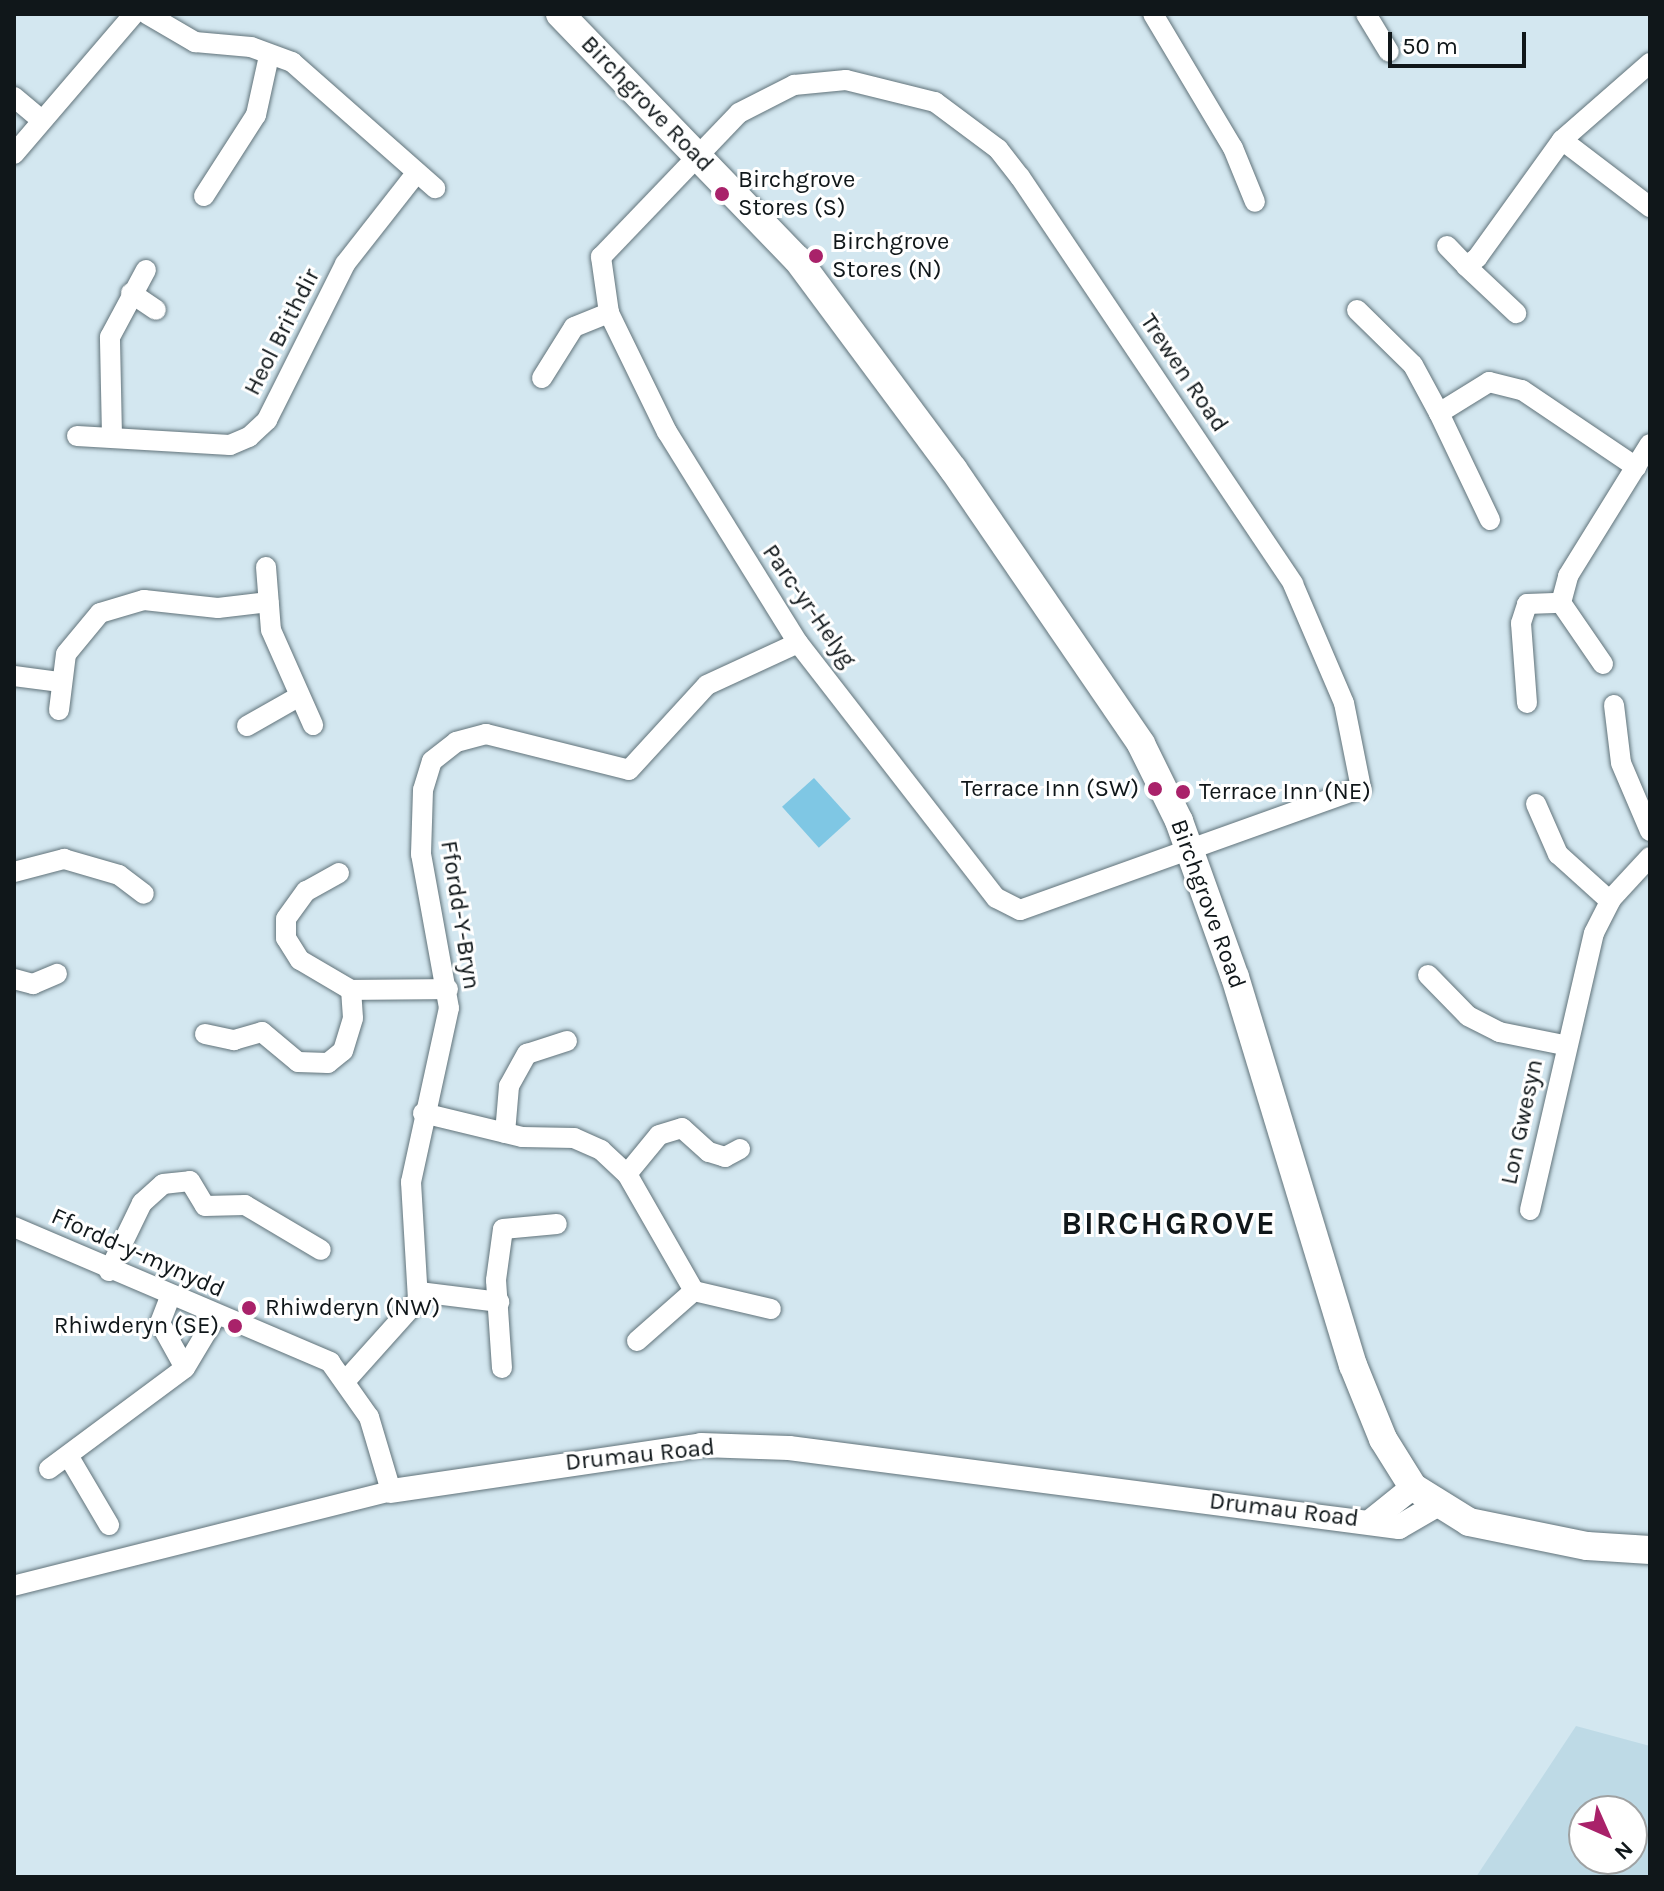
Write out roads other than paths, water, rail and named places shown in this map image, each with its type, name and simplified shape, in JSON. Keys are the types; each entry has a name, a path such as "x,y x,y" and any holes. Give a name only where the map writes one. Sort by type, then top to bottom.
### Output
{"main road":[{"name":"Birchgrove Road","path":"560,14 797,259 953,469 1141,744 1190,853 1265,1070 1353,1365 1383,1439 1413,1487 1435,1506 1528,1537 1650,1550"}],"street":[{"path":"14,154 134,14"},
{"path":"147,14 195,42 269,56 314,77 414,176 435,188"},
{"path":"1153,14 1233,148 1255,202"},
{"path":"1366,14 1389,52"},
{"path":"204,196 256,115 269,56"},
{"path":"1466,266 1492,242 1562,140 1650,63"},
{"name":"Trewen Road","path":"695,154 770,94 846,80 935,102 998,149 1020,177 1293,584 1344,703 1361,788 1190,853"},
{"path":"14,97 41,120"},
{"path":"1562,140 1650,207"},
{"name":"Parc-yr-Helyg","path":"695,154 601,257 609,313 667,432 798,643 996,898 1020,910 1190,853"},
{"name":"Heol Brithdir","path":"77,436 230,445 249,437 267,420 345,264 414,176"},
{"path":"1447,246 1516,313"},
{"path":"112,436 110,337 146,270"},
{"path":"131,293 156,310"},
{"path":"1357,310 1408,358 1439,413 1490,520"},
{"path":"542,378 574,327 609,313"},
{"path":"1439,413 1473,388 1509,383 1636,467"},
{"path":"1603,664 1561,603 1568,576 1650,444"},
{"path":"266,567 271,630 313,725"},
{"path":"59,710 59,682 80,630 121,602 218,608 269,602"},
{"path":"1527,703 1524,613 1527,604 1561,603"},
{"name":"Ffordd-Y-Bryn","path":"419,1292 411,1182 423,1113 446,1042 448,989 421,854 426,773 442,750 486,734 629,770 707,685 798,643"},
{"path":"14,676 59,682"},
{"path":"247,726 298,697"},
{"path":"1614,705 1621,763 1650,831"},
{"path":"1536,804 1558,854 1610,901"},
{"name":"Lon Gwesyn","path":"1530,1210 1577,982 1610,901 1650,857"},
{"path":"14,872 64,859 119,875 144,894"},
{"path":"339,873 306,891 286,919 286,938 300,960 351,990 448,989"},
{"path":"14,979 33,984 57,974"},
{"name":"Lon Gwesyn","path":"1428,975 1468,1016 1499,1032 1564,1045"},
{"path":"205,1034 234,1040 262,1032 298,1062 328,1063 346,1040 351,990"},
{"path":"505,1133 509,1086 527,1054 567,1041"},
{"path":"423,1113 505,1133 574,1138 627,1174 694,1291 771,1309"},
{"path":"627,1174 659,1135 682,1128 709,1152 725,1157 740,1149"},
{"path":"109,1271 142,1203 163,1184 190,1181 205,1206 245,1205 321,1250"},
{"path":"502,1368 499,1302 503,1229 557,1224"},
{"name":"Ffordd-y-mynydd","path":"14,1227 109,1271 330,1362 348,1378 369,1417 391,1491"},
{"path":"637,1341 694,1291"},
{"path":"348,1378 407,1316 419,1292 499,1302"},
{"path":"170,1297 160,1323 185,1368"},
{"path":"49,1469 69,1457 125,1406 185,1368 216,1316"},
{"name":"Drumau Road","path":"14,1586 391,1491 701,1445 789,1448 1372,1520 1399,1527 1435,1506"},
{"path":"69,1457 109,1525"},
{"name":"Drumau Road","path":"1372,1520 1413,1487"}],"place":[{"name":"Birchgrove Stores (S)","path":"722,194"},
{"name":"Birchgrove Stores (N)","path":"816,256"},
{"name":"Terrace Inn (SW)","path":"1155,789"},
{"name":"Terrace Inn (NE)","path":"1183,792"},
{"name":"Rhiwderyn (NW)","path":"249,1308"},
{"name":"Rhiwderyn (SE)","path":"235,1326"}],"district":[{"name":"BIRCHGROVE","path":"1169,1224"}]}
